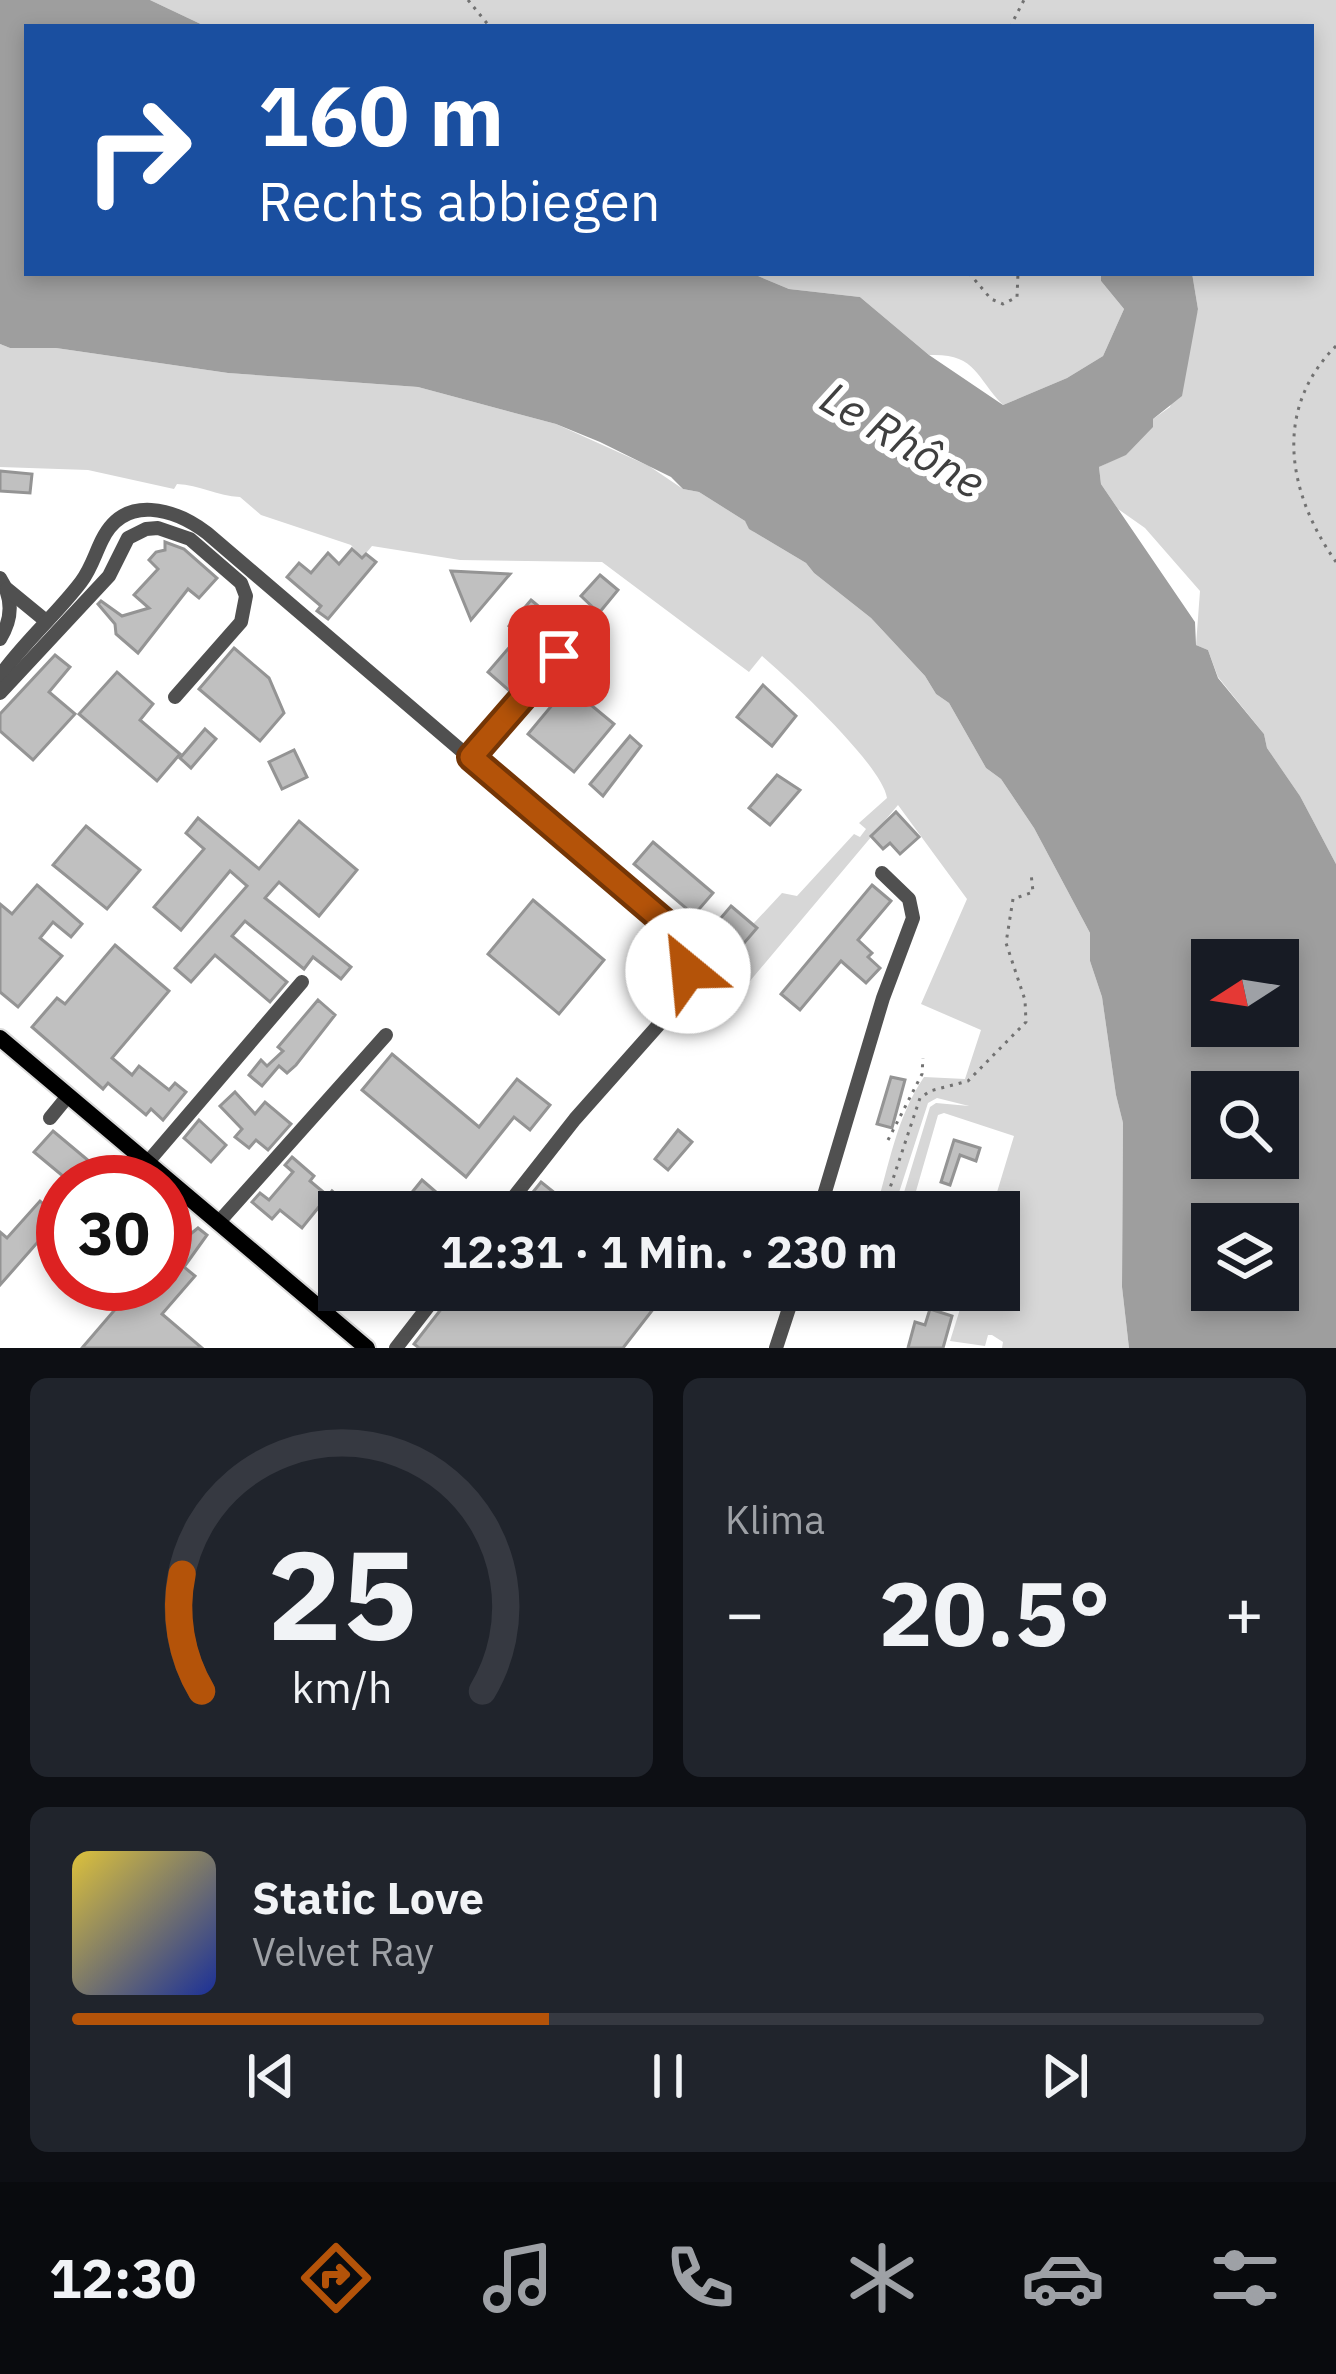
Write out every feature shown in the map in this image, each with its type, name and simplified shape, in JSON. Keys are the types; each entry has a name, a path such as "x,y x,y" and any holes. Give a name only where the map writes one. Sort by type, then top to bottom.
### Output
{"main road":[{"path":"0,1038 139,1155"},
{"path":"192,1201 367,1348"}],"street":[{"path":"0,676 88,573 102,540 118,519 142,509 169,510 207,533 662,920 682,946 688,971 678,1004 575,1119 518,1191"},
{"path":"0,693 109,576 121,548 136,532 158,528 183,535 241,583 247,596 242,622 175,698"},
{"path":"4,583 46,621"},
{"path":"0,639 10,612 4,583"},
{"path":"471,757 559,656"},
{"path":"825,1191 883,998 913,918 909,899 882,873"},
{"path":"153,1155 302,982"},
{"path":"218,1223 386,1035"},
{"path":"50,1118 68,1096"},
{"path":"396,1348 425,1311"},
{"path":"776,1348 788,1311"}],"path":[{"path":"468,0 488,24"},
{"path":"972,276 991,299 1003,304 1017,297 1018,276"},
{"path":"1336,346 1312,376 1303,398 1295,473 1307,515 1336,562"},
{"path":"889,1191 920,1097 968,1081 1026,1022 1025,1000 1006,944 1013,899 1034,892 1031,873"},
{"path":"888,1139 894,1136 922,1074 923,1058"},
{"path":"907,1080 914,1086"}],"shaded area":[{"path":"150,0 1336,0 1336,864 1300,796 1267,748 1264,734 1218,677 1208,650 1196,645 1200,591 1145,528 1118,509 1101,484 1099,467 1126,454 1153,419 1170,407 1198,309 1192,276 1314,276 1314,24 201,24"},
{"path":"758,276 1101,276 1124,309 1103,356 1067,378 1003,405 966,362 929,355 860,297 789,289"},
{"path":"0,344 228,373 418,387 556,424 649,466 683,489 699,492 806,563 871,618 949,703 986,768 1001,779 1034,828 1090,933 1090,961 1102,997 1123,1123 1122,1287 1129,1348 1002,1348 1003,1342 992,1335 985,1346 950,1341 959,1311 1020,1311 1020,1191 997,1191 1014,1136 938,1115 916,1191 904,1191 930,1107 936,1103 969,1106 937,1098 928,1103 900,1191 881,1191 914,1093 924,1077 965,1079 981,1030 921,1004 967,899 898,805 750,981 727,968 757,929 753,924 782,893 797,896 854,834 860,837 866,829 859,823 887,798 853,745 762,656 749,672 602,562 460,560 372,546 362,558 351,545 261,515 240,497 177,484 174,489 88,470 0,467"}],"water":[{"name":"Le Rhône","path":"0,0 150,0 201,24 24,24 24,276 758,276 789,289 860,297 929,355 1003,405 1067,378 1103,356 1124,309 1101,276 1192,276 1198,309 1182,396 1153,419 1153,427 1126,455 1099,467 1101,484 1195,622 1196,645 1208,650 1218,678 1264,734 1267,748 1300,796 1336,864 1336,1348 1129,1348 1122,1287 1123,1123 1102,997 1090,961 1090,933 1034,828 1001,779 986,768 949,703 871,618 806,563 699,492 683,489 671,477 556,424 418,387 228,373 0,344"}],"building":[{"path":"0,471 32,474 30,493 0,491"},
{"path":"165,542 184,549 217,578 199,598 188,589 138,653 116,634 115,624 98,604 101,601 122,616 149,608 134,595 158,569 149,560 165,550"},
{"path":"352,549 376,562 328,619 317,611 321,606 287,577 299,563 311,573 328,553 339,564"},
{"path":"451,571 510,574 471,620"},
{"path":"600,575 618,590 599,613 581,596"},
{"path":"531,600 561,625 545,644 551,648 512,693 488,672 520,635 509,626"},
{"path":"234,648 269,678 284,713 260,741 199,689"},
{"path":"55,655 70,667 49,692 75,714 33,760 0,731 0,714"},
{"path":"117,672 153,704 140,720 180,754 157,781 79,714"},
{"path":"763,685 796,716 772,746 737,717"},
{"path":"568,686 614,724 574,772 528,734"},
{"path":"205,729 216,739 191,768 180,758"},
{"path":"630,736 641,746 603,796 590,784"},
{"path":"294,750 307,777 282,789 269,762"},
{"path":"777,775 800,790 770,825 749,808"},
{"path":"896,812 919,837 900,854 890,843 883,849 871,836"},
{"path":"198,818 259,869 299,821 357,870 319,916 279,882 265,898 351,967 341,979 313,957 304,969 245,921 232,936 287,982 270,1002 215,955 191,982 175,968 247,886 230,871 181,930 154,907 204,849 186,833"},
{"path":"86,826 140,870 107,909 53,865"},
{"path":"653,842 713,893 694,915 634,864"},
{"path":"37,885 82,924 71,937 53,922 40,938 62,956 18,1007 0,992 0,904 12,914"},
{"path":"872,885 891,901 858,940 880,968 866,983 841,961 800,1010 781,994"},
{"path":"533,900 604,960 559,1014 488,954"},
{"path":"731,906 757,928 740,948 714,926"},
{"path":"115,945 169,991 112,1058 132,1075 139,1066 169,1090 175,1083 186,1092 163,1120 151,1109 146,1115 108,1083 103,1089 32,1027 57,998 65,1004"},
{"path":"318,1000 335,1015 296,1065 287,1073 279,1066 262,1086 249,1075 261,1060 267,1066 283,1051 278,1047"},
{"path":"392,1054 479,1127 517,1079 550,1105 530,1130 514,1117 466,1177 362,1090"},
{"path":"891,1077 905,1080 892,1128 877,1124"},
{"path":"235,1092 255,1114 265,1102 291,1124 268,1150 256,1140 249,1148 235,1137 242,1129 220,1106"},
{"path":"199,1120 226,1145 211,1162 184,1138"},
{"path":"678,1130 692,1142 668,1170 655,1159"},
{"path":"53,1131 82,1155 38,1155 34,1152"},
{"path":"954,1140 980,1148 976,1161 960,1155 950,1185 941,1182"},
{"path":"292,1157 314,1176 310,1181 322,1191 318,1191 318,1208 302,1228 280,1210 272,1219 252,1202 260,1193 269,1200 293,1172 285,1165"},
{"path":"422,1180 435,1191 413,1191"},
{"path":"36,1205 36,1244 0,1285 0,1232 7,1238"},
{"path":"198,1228 207,1235 192,1256 192,1233"},
{"path":"114,1311 165,1311 162,1314 202,1348 82,1348"},
{"path":"440,1311 652,1311 623,1348 419,1348 414,1344"},
{"path":"929,1311 952,1316 943,1348 908,1348 915,1322 925,1325"}],"route":[{"path":"559,656 471,757 662,920 682,946 688,971"}]}
